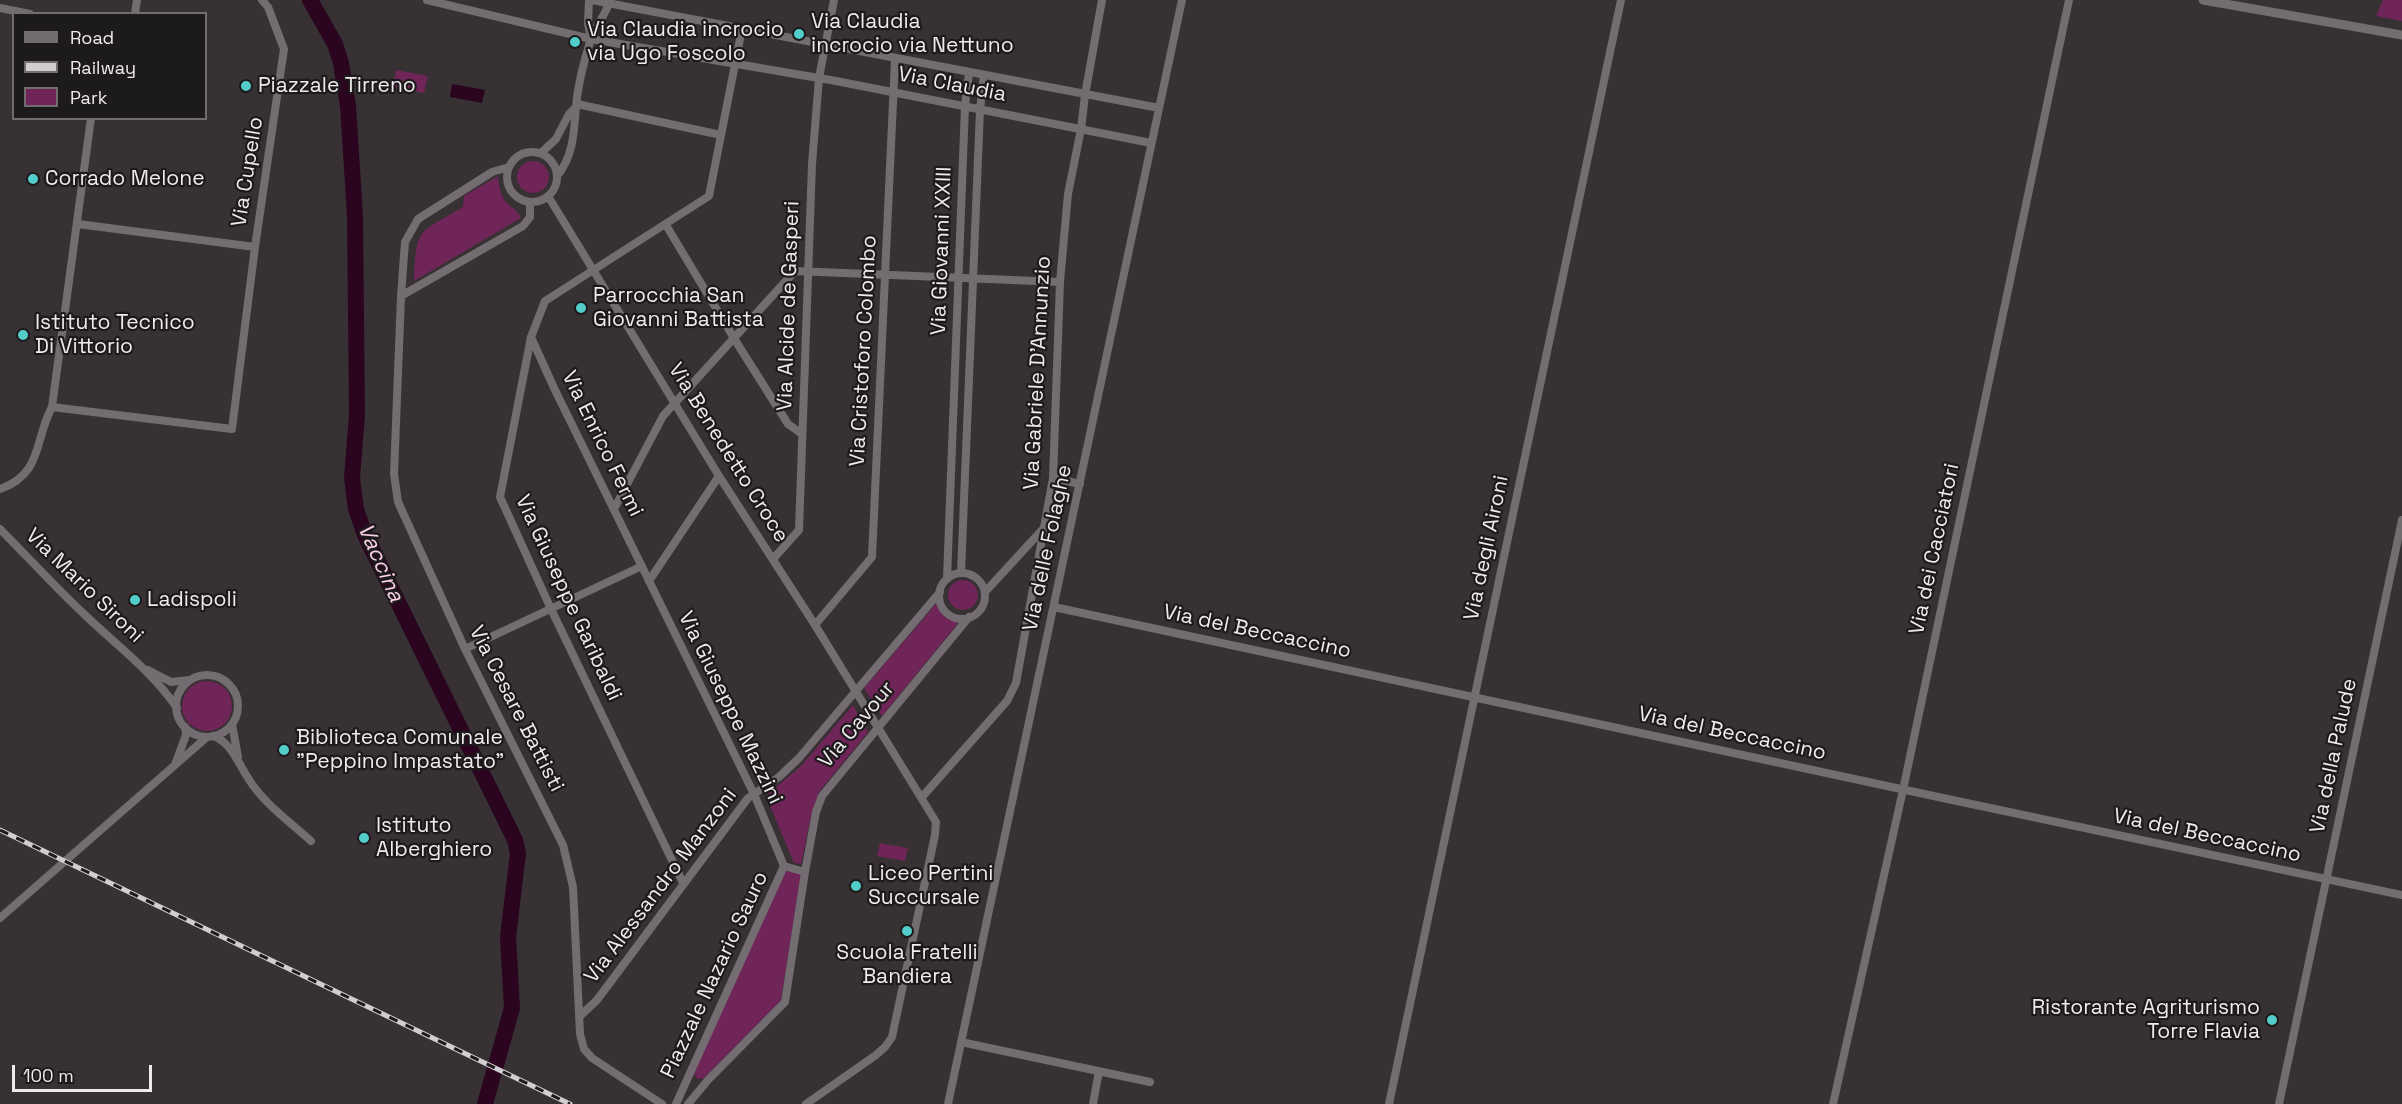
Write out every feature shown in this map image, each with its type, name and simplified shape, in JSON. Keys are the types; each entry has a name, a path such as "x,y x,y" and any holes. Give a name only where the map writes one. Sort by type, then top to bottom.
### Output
{"street":[{"name":"Via Cupello","path":"52,407 232,429 255,247 284,49 268,7 262,0"},
{"name":"Via Claudia","path":"427,0 591,39 819,78 1151,143"},
{"path":"591,0 588,23 591,39"},
{"name":"Via Claudia","path":"591,0 1159,108"},
{"name":"Via Alcide de Gasperi","path":"773,559 799,530 812,164 819,78 834,0"},
{"name":"Via Gabriele D'Annunzio","path":"922,797 1014,691 1053,478 1060,282 1068,194 1102,0"},
{"name":"Via delle Folaghe","path":"948,1104 1182,0"},
{"name":"Via degli Aironi","path":"1389,1104 1621,0"},
{"name":"Via dei Cacciatori","path":"1833,1104 1903,790 2069,0"},
{"path":"2203,0 2402,35"},
{"path":"557,176 553,162 541,153 526,153 513,160 509,167 508,182 516,196 530,202 548,196 553,191 557,176 569,157 577,119 576,105 591,39 610,2"},
{"path":"0,8 20,12"},
{"name":"Via Giuseppe Garibaldi","path":"683,883 551,609 500,497 531,337 545,301 709,196 742,29"},
{"name":"Via Cristoforo Colombo","path":"815,625 872,557 887,275 895,59"},
{"name":"Via Giovanni XXIII","path":"947,579 969,73"},
{"name":"Via Giovanni XXIII","path":"962,573 984,75"},
{"path":"576,105 721,135"},
{"path":"541,153 556,139 576,105"},
{"path":"0,489 19,480 31,467 45,420 52,407 91,120"},
{"name":"Via Cesare Battisti","path":"509,167 492,172 418,219 405,242 393,474 396,493 400,511 465,649 556,830 568,861 573,887 581,1039 589,1055 662,1104"},
{"name":"Via Benedetto Croce","path":"548,196 718,476 815,625 877,730 934,818 936,830 892,1037 876,1055 806,1104"},
{"path":"401,296 523,226 530,217 530,202"},
{"path":"78,224 255,247"},
{"path":"666,225 788,424 802,434"},
{"path":"614,508 663,416 795,271 1060,282"},
{"name":"Via Enrico Fermi","path":"531,337 642,566"},
{"path":"953,430 968,431"},
{"path":"649,581 718,476"},
{"path":"1053,478 1080,484"},
{"name":"Via della Palude","path":"2279,1104 2402,520"},
{"path":"985,592 979,580 962,573 947,579 940,592 942,607 954,617 969,617 980,610 985,592 1044,528"},
{"name":"Via Mario Sironi","path":"0,529 84,615 144,668 167,693 177,708"},
{"path":"465,649 642,566"},
{"name":"Via Giuseppe Mazzini","path":"642,566 754,794 784,866"},
{"name":"Via Alessandro Manzoni","path":"580,1016 597,1000 748,798 779,777 799,758 940,592"},
{"name":"Via del Beccaccino","path":"1054,607 2402,895"},
{"name":"Via Cavour","path":"805,872 816,812 822,796 969,617"},
{"name":"Via Mario Sironi","path":"144,668 171,682 192,680"},
{"path":"0,918 154,781 210,737 220,734 232,724 236,717 238,700 230,686 208,675 192,680 183,687 178,697 179,718 185,727 195,734 210,737 219,739 228,746 258,791 311,841"},
{"path":"232,724 239,762"},
{"path":"176,763 186,735 185,727"},
{"name":"Piazzale Nazario Sauro","path":"676,1104 784,866 805,872 784,1004 708,1080 688,1104"},
{"path":"960,1042 1150,1083"},
{"path":"1093,1104 1099,1071"}],"green space":[{"path":"2383,0 2402,0 2402,21 2376,16"},
{"path":"396,70 428,76 424,93 393,87"},
{"path":"533,161 544,166 549,177 544,188 533,193 522,188 517,177 522,166"},
{"path":"498,176 503,198 521,218 414,281 416,250 422,234 463,207 464,196"},
{"path":"963,580 974,584 978,595 974,606 963,610 952,606 948,595 952,584"},
{"path":"936,604 945,616 959,622 882,716 864,688"},
{"path":"207,681 225,688 232,706 225,724 207,731 189,724 182,706 189,688"},
{"path":"853,705 868,732 819,792 811,816 801,864 794,863 766,796 801,766"},
{"path":"880,843 908,848 905,861 877,856"},
{"path":"786,871 801,874 781,1000 704,1078 697,1079 693,1071"}],"shaded area":[{"path":"452,84 485,90 482,103 450,97"}],"waterway":[{"name":"Vaccina","path":"310,0 335,44 341,63 348,106 355,216 357,415 352,478 356,509 365,535 515,840 518,853 508,937 512,1008 485,1104"}],"railway":[{"path":"0,830 570,1104"}],"place":[{"name":"Via Claudia incrocio via Nettuno","path":"799,34"},
{"name":"Via Claudia incrocio via Ugo Foscolo","path":"575,42"},
{"name":"Piazzale Tirreno","path":"246,86"},
{"name":"Corrado Melone","path":"33,179"},
{"name":"Parrocchia San Giovanni Battista","path":"581,308"},
{"name":"Istituto Tecnico Di Vittorio","path":"23,335"},
{"name":"Ladispoli","path":"135,600"},
{"name":"Biblioteca Comunale \"Peppino Impastato\"","path":"284,750"},
{"name":"Istituto Alberghiero","path":"364,838"},
{"name":"Liceo Pertini Succursale","path":"856,886"},
{"name":"Scuola Fratelli Bandiera","path":"907,931"},
{"name":"Ristorante Agriturismo Torre Flavia","path":"2272,1020"}]}
